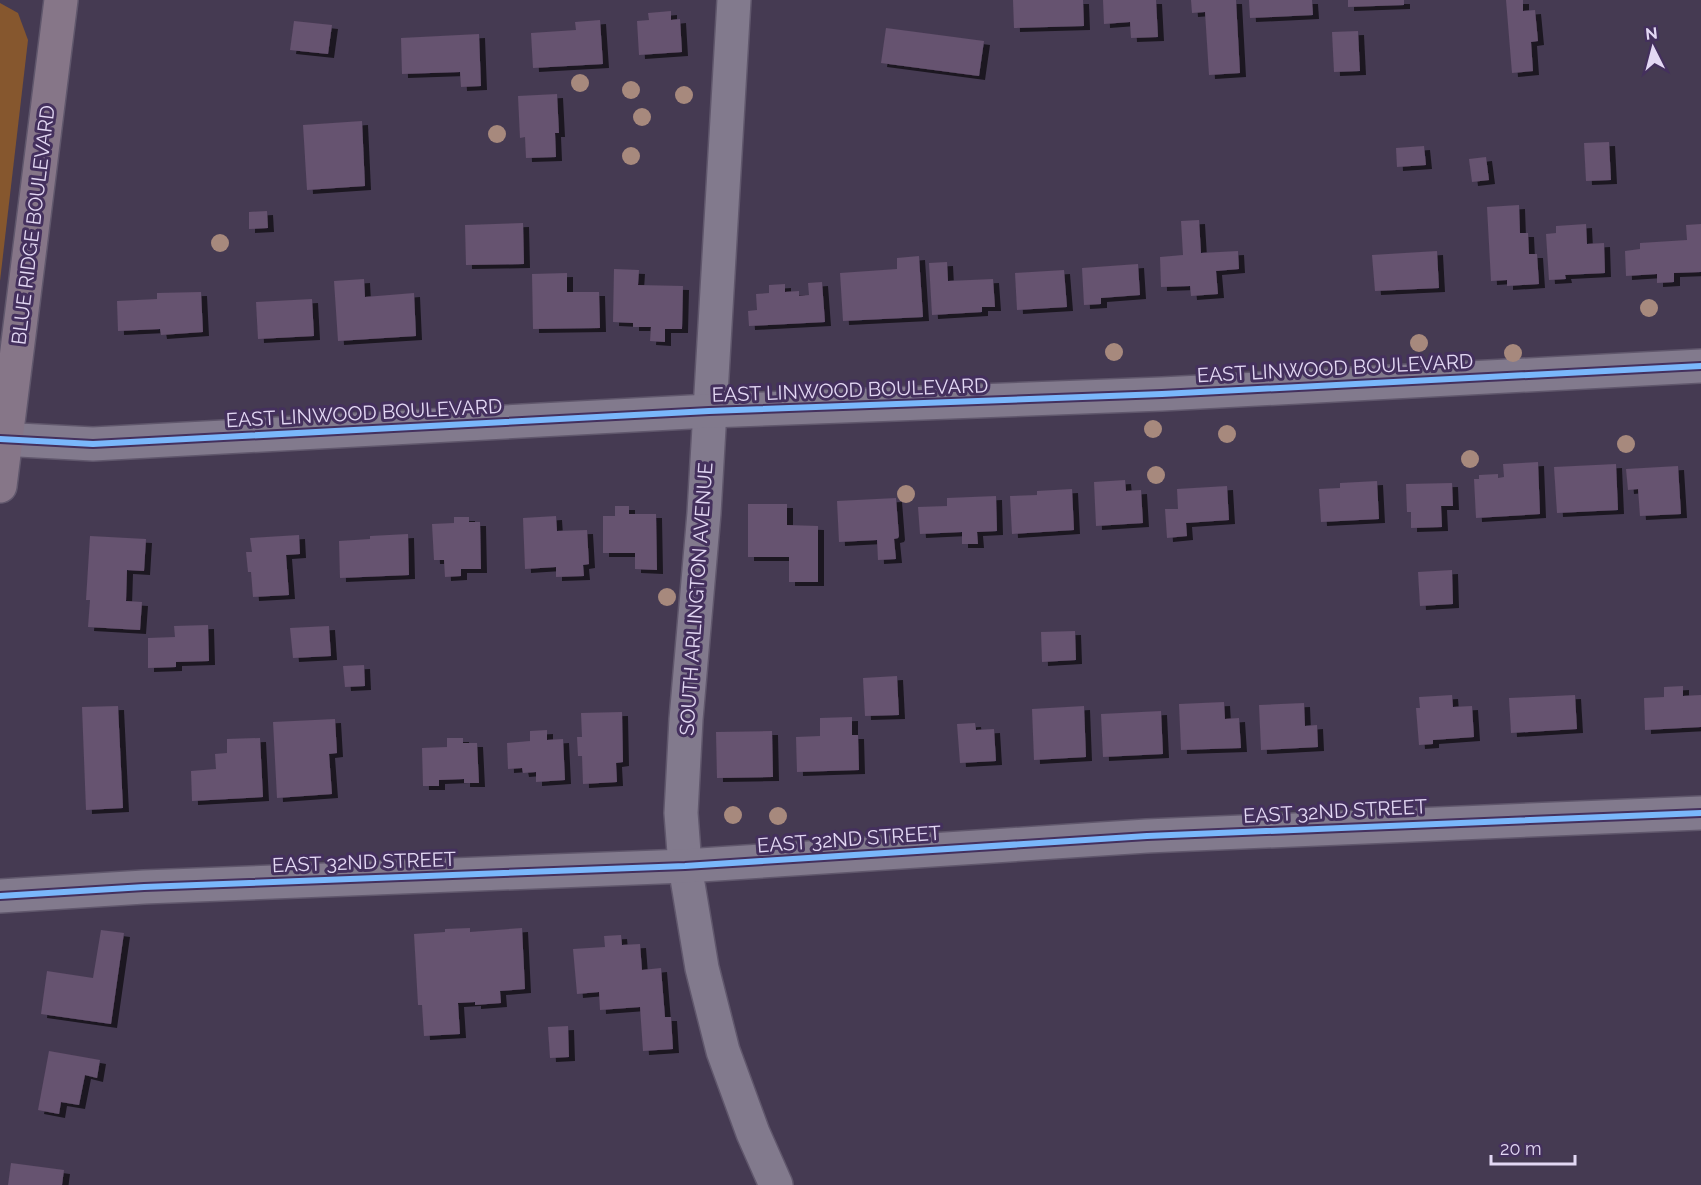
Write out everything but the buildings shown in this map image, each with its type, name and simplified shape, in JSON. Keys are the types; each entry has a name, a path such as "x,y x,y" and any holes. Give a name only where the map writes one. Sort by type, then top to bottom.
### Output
{"main road":[{"name":"BLUE RIDGE BOULEVARD","path":"0,486 3,439 61,0"}],"street":[{"name":"SOUTH ARLINGTON AVENUE","path":"734,0 704,513 686,719 681,813 686,866 702,968 723,1051 753,1133 776,1185"},
{"name":"EAST LINWOOD BOULEVARD","path":"3,439 93,444 709,411 1162,394 1701,366"},
{"name":"EAST 32ND STREET","path":"0,896 144,887 686,866 1147,836 1701,813"}],"shaded area":[{"path":"0,3 18,13 28,40 0,281"}],"cycle path":[{"path":"0,439 93,444 709,411 1162,394 1701,366"},
{"path":"0,896 144,887 685,866 1147,836 1701,813"}]}
